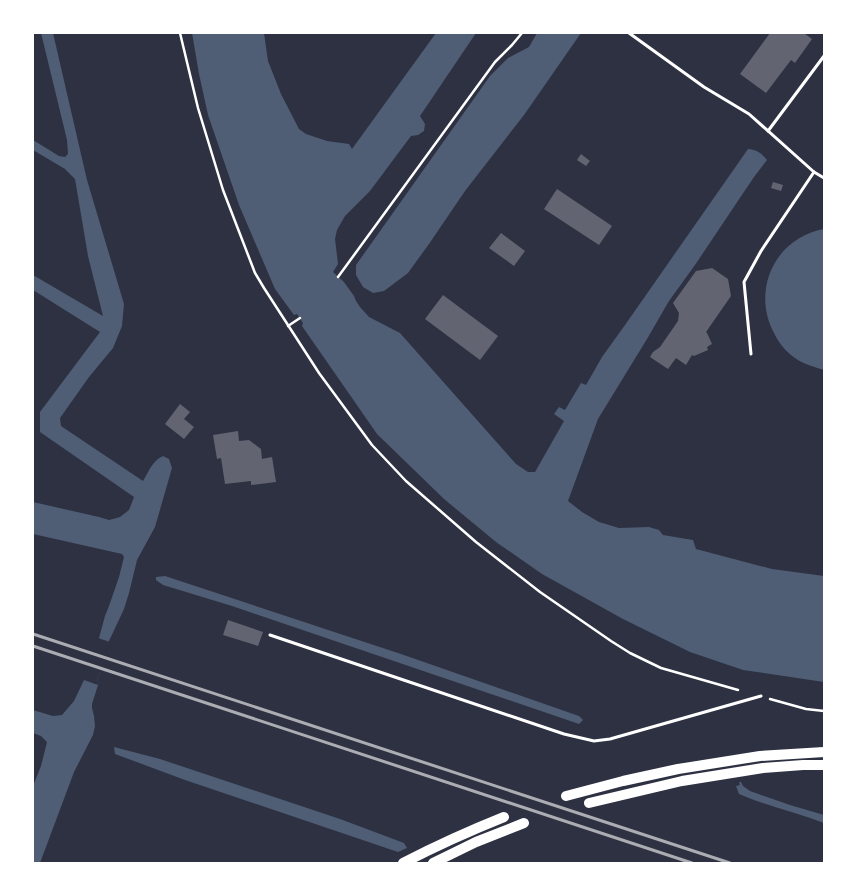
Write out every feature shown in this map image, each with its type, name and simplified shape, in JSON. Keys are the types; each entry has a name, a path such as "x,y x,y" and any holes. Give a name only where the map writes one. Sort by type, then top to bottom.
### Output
{"main road":[{"path":"566,796 623,781 678,769 760,756 824,752"},
{"path":"589,803 682,781 763,768 824,765"},
{"path":"403,863 504,817"},
{"path":"433,863 476,842 524,823"}],"lane":[{"path":"629,33 704,87 749,114 814,172 824,178"},
{"path":"768,131 824,56"},
{"path":"751,354 744,282 761,251 814,172"},
{"path":"270,635 564,734 594,741 610,739 761,696"}],"path":[{"path":"180,33 198,108 223,190 255,273 319,373 372,445 406,481 476,542 540,592 611,641 630,652 661,668 806,709 824,711"},
{"path":"338,277 495,62 522,33"},
{"path":"288,326 300,318"}],"water":[{"path":"41,33 53,33 87,180 124,304 122,326 113,348 89,377 60,418 61,426 143,481 153,464 163,456 169,459 172,468 155,527 137,560 124,609 109,641 92,704 95,726 93,735 74,772 40,863 33,863 33,786 41,766 47,742 41,736 33,733 33,710 53,716 62,715 74,701 84,680 86,679 124,557 122,554 33,534 33,502 109,520 120,517 129,510 134,497 40,432 40,412 100,332 33,290 33,275 103,316 88,256 75,179 65,169 33,150 33,140 59,156 65,157 68,154 67,140"},
{"path":"192,33 264,33 268,61 281,94 299,129 306,134 327,141 349,144 352,149 436,33 476,33 420,116 425,124 424,131 418,135 411,136 370,191 345,216 337,230 335,239 338,264 333,272 344,282 360,307 369,317 400,333 516,464 528,472 535,472 564,421 554,414 559,407 565,410 581,383 586,385 602,357 748,149 757,151 763,155 767,160 669,301 598,419 568,501 582,512 599,522 619,528 649,527 659,530 663,535 693,540 696,549 772,569 824,576 824,682 743,670 690,652 623,619 542,574 496,542 444,499 377,434 302,326 303,323 297,314 294,315 275,289 239,205 208,115"},
{"path":"537,33 581,33 524,115 465,191 408,273 384,291 373,293 363,287 356,275 356,265 490,76 508,58 529,47"},
{"path":"824,229 824,370 794,358 778,341 768,317 765,300 767,284 772,268 781,255 792,243 807,234"},
{"path":"165,576 401,654 579,716 583,720 579,724 232,606 163,585 156,580 156,577"},
{"path":"114,747 160,759 340,819 404,843 407,848 398,852 185,780 115,754"},
{"path":"739,782 741,782 743,786 750,791 824,815 824,823 739,794 736,786 740,785"}],"pier":[{"path":"98,638 110,642 97,681 99,682 98,685 84,680"}],"building":[{"path":"770,33 804,33 812,39 795,63 791,60 766,93 740,74"},
{"path":"581,154 590,161 586,166 577,160"},
{"path":"773,182 783,185 781,191 771,188"},
{"path":"557,189 612,226 599,245 544,209"},
{"path":"501,233 525,251 514,266 489,248"},
{"path":"712,268 728,279 731,296 706,332 712,344 707,347 708,350 694,356 692,355 686,365 676,358 668,369 650,357 653,352 660,347 678,321 679,313 673,303 696,271"},
{"path":"443,295 498,336 480,360 425,319"},
{"path":"180,404 190,412 184,419 194,427 184,439 165,424"},
{"path":"238,431 239,441 249,440 261,449 262,459 272,457 276,482 251,485 251,481 225,484 221,458 217,459 213,435"},
{"path":"228,620 263,632 258,646 223,635"}],"railway":[{"path":"33,634 730,863"},
{"path":"33,646 692,863"}]}
